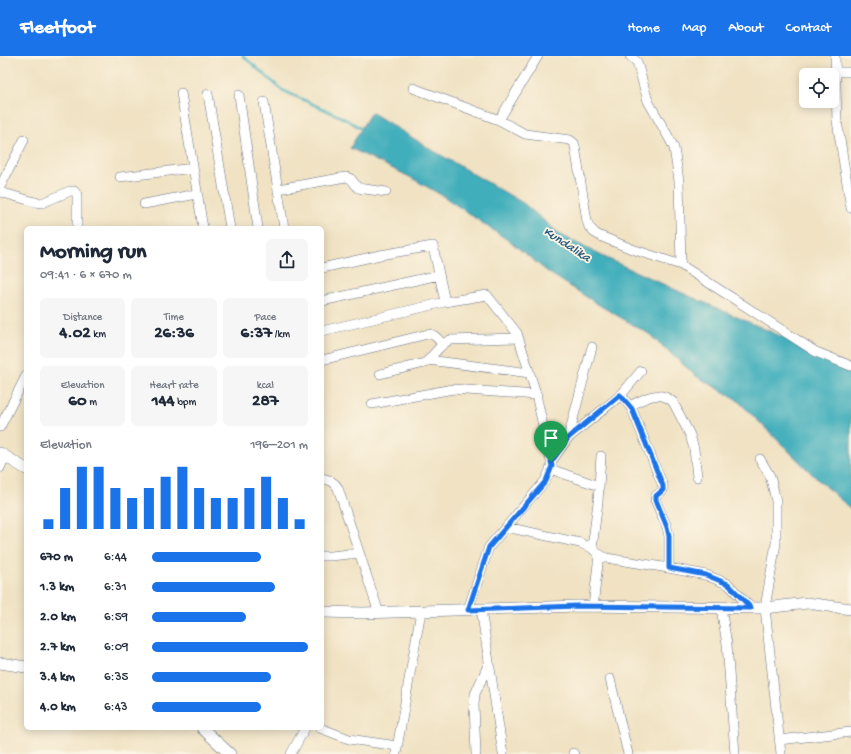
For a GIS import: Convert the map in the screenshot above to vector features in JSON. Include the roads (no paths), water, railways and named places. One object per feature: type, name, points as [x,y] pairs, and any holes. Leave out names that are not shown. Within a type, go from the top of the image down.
[{"type":"street","points":[[499,120],[538,56]]},
{"type":"street","points":[[630,56],[637,62],[648,101],[669,138],[675,153],[678,181],[681,265]]},
{"type":"street","points":[[835,56],[836,68]]},
{"type":"street","points":[[839,72],[851,72]]},
{"type":"street","points":[[413,88],[499,120],[525,134],[570,140],[574,142],[587,221],[589,227],[595,233],[632,249],[681,265],[816,352],[851,366]]},
{"type":"street","points":[[181,93],[203,226]]},
{"type":"street","points":[[208,94],[230,226]]},
{"type":"street","points":[[239,95],[258,226]]},
{"type":"street","points":[[264,102],[284,226]]},
{"type":"street","points":[[837,108],[838,127],[851,208]]},
{"type":"street","points":[[0,187],[24,140]]},
{"type":"street","points":[[120,177],[193,168]]},
{"type":"street","points":[[278,189],[346,177],[351,178],[358,188],[386,192]]},
{"type":"street","points":[[0,192],[42,203],[70,191],[74,191],[77,195],[77,226]]},
{"type":"street","points":[[144,204],[197,194]]},
{"type":"street","points":[[324,268],[380,255],[432,246],[445,302]]},
{"type":"street","points":[[324,301],[439,275]]},
{"type":"street","points":[[324,331],[445,302],[487,295],[517,334],[537,395],[551,466]]},
{"type":"street","points":[[324,360],[428,334],[433,334],[442,344]]},
{"type":"street","points":[[380,374],[422,364],[428,360],[442,344],[453,339],[518,338]]},
{"type":"street","points":[[468,610],[489,547],[546,481],[551,466],[568,438],[592,346]]},
{"type":"street","points":[[428,360],[530,373]]},
{"type":"street","points":[[568,438],[620,395],[641,371]]},
{"type":"street","points":[[0,427],[24,380]]},
{"type":"street","points":[[372,404],[453,389],[537,395]]},
{"type":"street","points":[[620,395],[632,409],[663,486],[663,490],[656,496],[656,500],[669,536],[669,568]]},
{"type":"street","points":[[630,406],[648,397],[656,395],[669,398],[674,402],[690,436],[694,449],[697,477]]},
{"type":"street","points":[[0,468],[2,455],[24,468]]},
{"type":"street","points":[[592,548],[598,502],[601,456]]},
{"type":"street","points":[[760,459],[770,476],[776,501],[776,543],[765,608],[781,754]]},
{"type":"street","points":[[551,466],[599,486]]},
{"type":"street","points":[[324,479],[333,482],[338,488],[378,613]]},
{"type":"street","points":[[506,527],[580,542],[606,558],[706,575],[728,584],[751,608]]},
{"type":"street","points":[[324,556],[359,552]]},
{"type":"street","points":[[593,607],[599,555]]},
{"type":"street","points":[[324,612],[363,614],[441,610],[593,607],[765,608],[807,603],[851,609]]},
{"type":"street","points":[[721,608],[728,652],[735,754]]},
{"type":"street","points":[[481,609],[503,754]]},
{"type":"street","points":[[324,730],[349,739],[396,750],[425,611]]},
{"type":"street","points":[[0,663],[24,667]]},
{"type":"street","points":[[476,754],[475,694],[489,663]]},
{"type":"street","points":[[610,678],[628,754]]},
{"type":"street","points":[[291,754],[304,730]]},
{"type":"street","points":[[212,732],[230,754]]},
{"type":"street","points":[[779,740],[851,732]]},
{"type":"water","points":[[371,112],[432,150],[523,203],[561,235],[604,257],[678,291],[851,367],[851,509],[815,477],[736,399],[696,376],[649,334],[599,305],[548,272],[512,243],[443,196],[410,177],[350,148]]},
{"type":"waterway","name":"Kundalika","points":[[243,56],[282,90],[343,118],[364,130]]}]
